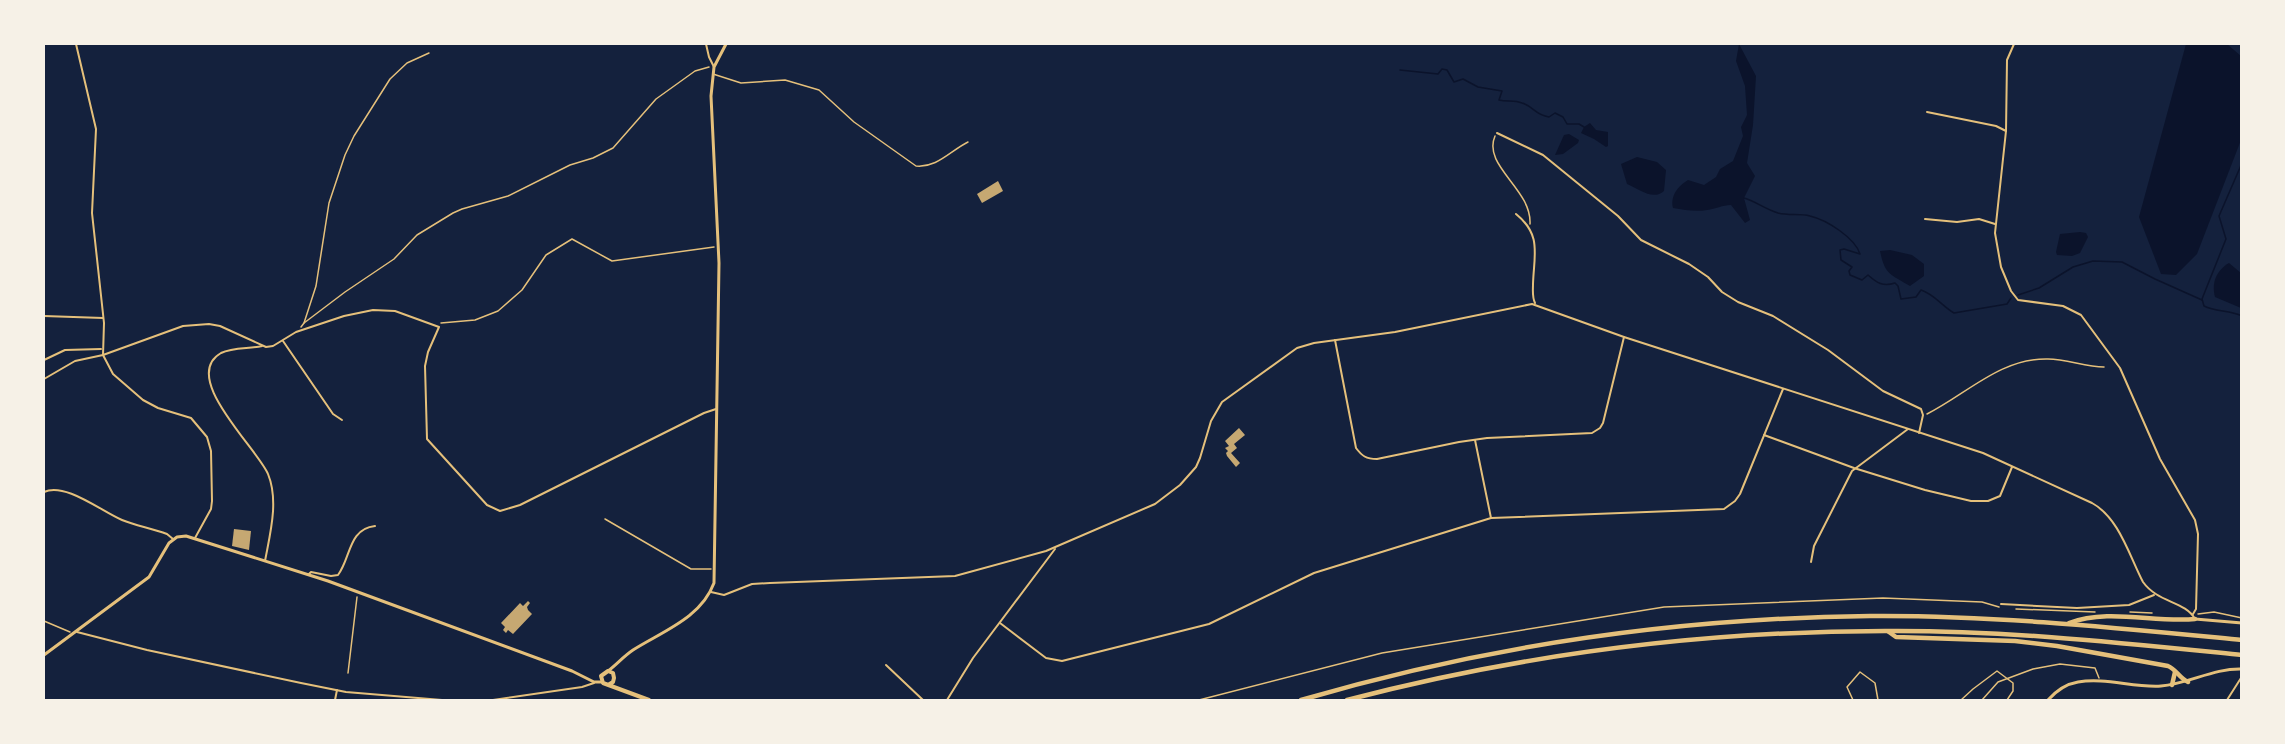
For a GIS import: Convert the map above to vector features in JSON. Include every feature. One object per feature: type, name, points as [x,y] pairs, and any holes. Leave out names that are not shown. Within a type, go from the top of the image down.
[{"type":"highway","points":[[1301,700],[1383,678],[1526,648],[1660,628],[1790,618],[1871,616],[1954,618],[2068,624],[2241,640]]},
{"type":"highway","points":[[2068,624],[2080,619],[2194,617]]},
{"type":"highway","points":[[1886,631],[1896,637],[2015,642],[2086,650],[2168,666],[2188,682]]},
{"type":"highway","points":[[1347,700],[1470,671],[1589,651],[1708,637],[1791,632],[1886,631],[2036,636],[2241,655]]},
{"type":"highway","points":[[2172,685],[2175,672]]},
{"type":"main road","points":[[623,690],[608,671],[601,676],[603,682],[608,685],[649,700]]},
{"type":"main road","points":[[608,685],[614,678]]},
{"type":"street","points":[[76,44],[96,129],[92,213],[103,318],[103,355],[113,374],[143,400],[158,408],[187,416],[196,422],[207,437],[211,451],[212,501],[211,509],[195,538]]},
{"type":"street","points":[[706,44],[714,67]]},
{"type":"street","points":[[608,671],[631,651],[695,612],[710,592],[715,568],[718,247],[711,96],[714,67],[726,44]]},
{"type":"street","points":[[2014,44],[2007,59],[2006,131],[1995,224],[2001,267],[2016,298],[2027,302],[2063,306],[2080,315],[2128,381],[2160,459],[2196,520],[2198,534],[2194,617]]},
{"type":"street","points":[[1927,112],[1988,124],[2006,131]]},
{"type":"street","points":[[1497,133],[1543,155],[1618,216],[1641,240],[1689,264],[1738,302],[1773,316],[1828,350],[1876,387],[1921,409],[1923,416],[1919,433]]},
{"type":"street","points":[[1516,214],[1530,228],[1533,236],[1535,258],[1533,296],[1536,304]]},
{"type":"street","points":[[1925,219],[1957,222],[1979,219],[1995,224]]},
{"type":"street","points":[[710,592],[724,595],[752,584],[949,576],[1056,548],[1160,501],[1185,480],[1196,467],[1210,421],[1222,402],[1297,348],[1314,343],[1395,332],[1499,309],[1536,304],[1624,337],[1983,453],[2092,503],[2105,512],[2115,526],[2143,582],[2154,595],[2179,605],[2194,617],[2241,620]]},
{"type":"street","points":[[265,561],[273,509],[271,483],[262,463],[237,431],[212,390],[208,377],[212,364],[220,354],[227,351],[273,346],[296,332],[344,316],[373,310],[395,311],[438,325],[438,331],[428,352],[425,366],[427,439],[460,477],[494,509],[503,510],[520,505],[716,409]]},
{"type":"street","points":[[44,316],[103,318]]},
{"type":"street","points":[[44,379],[75,361],[103,355],[183,326],[198,324],[220,326],[262,346]]},
{"type":"street","points":[[1335,340],[1356,448],[1368,459],[1377,459],[1475,440],[1592,433],[1603,423],[1624,337]]},
{"type":"street","points":[[283,341],[333,414],[342,420]]},
{"type":"street","points":[[44,360],[65,350],[102,349]]},
{"type":"street","points":[[1000,623],[1046,658],[1054,661],[1069,660],[1209,624],[1314,573],[1491,518],[1724,509],[1740,494],[1784,388]]},
{"type":"street","points":[[1812,562],[1814,546],[1854,468],[1908,429]]},
{"type":"street","points":[[1764,435],[1854,468],[1925,490],[1975,502],[1988,501],[2002,494],[2012,466]]},
{"type":"street","points":[[1475,440],[1491,518]]},
{"type":"street","points":[[44,492],[51,490],[66,492],[117,518],[167,534],[173,539]]},
{"type":"street","points":[[308,575],[311,572],[338,575],[357,532],[366,527],[375,526]]},
{"type":"street","points":[[44,655],[148,578],[173,539],[186,536],[358,592],[594,682]]},
{"type":"street","points":[[947,700],[973,658],[1056,548]]},
{"type":"street","points":[[2000,605],[2078,608],[2128,605],[2154,595]]},
{"type":"street","points":[[74,633],[337,690],[442,700]]},
{"type":"street","points":[[614,678],[618,663]]},
{"type":"street","points":[[886,665],[923,700]]},
{"type":"street","points":[[2048,700],[2058,690],[2070,684],[2088,681],[2148,686],[2172,685],[2226,670],[2241,669],[2241,678],[2227,700]]},
{"type":"street","points":[[588,678],[601,676]]},
{"type":"street","points":[[494,700],[603,682]]},
{"type":"street","points":[[335,700],[337,690]]},
{"type":"lane","points":[[713,74],[741,83],[785,80],[819,90],[855,122],[916,166],[937,163],[968,142]]},
{"type":"path","points":[[304,323],[316,286],[329,203],[345,155],[354,136],[390,79],[407,63],[429,53]]},
{"type":"path","points":[[296,332],[304,323],[345,292],[394,260],[424,230],[462,209],[508,196],[570,165],[604,154],[620,142],[650,106],[670,88],[696,71],[705,67],[714,67]]},
{"type":"path","points":[[1497,133],[1492,144],[1495,162],[1520,192],[1530,217],[1530,228]]},
{"type":"path","points":[[438,325],[444,322],[475,320],[498,310],[522,290],[546,255],[572,239],[612,261],[718,247]]},
{"type":"path","points":[[1923,416],[2009,365],[2031,360],[2051,359],[2104,367]]},
{"type":"path","points":[[605,519],[691,569],[715,568]]},
{"type":"path","points":[[348,674],[358,592]]},
{"type":"path","points":[[1199,700],[1371,655],[1648,609],[1867,598],[1982,602],[2000,605]]},
{"type":"path","points":[[2201,613],[2217,613],[2241,620]]},
{"type":"path","points":[[44,621],[74,633]]},
{"type":"path","points":[[1982,700],[1998,682],[2033,669],[2060,664],[2095,668],[2100,682]]},
{"type":"path","points":[[1961,700],[1997,671],[2013,683],[2013,691],[2007,700]]},
{"type":"path","points":[[1854,700],[1847,687],[1860,672],[1875,683],[1878,700]]},
{"type":"water","points":[[1739,44],[1756,76],[1753,125],[1747,163],[1755,176],[1744,198],[1750,220],[1745,223],[1731,205],[1694,211],[1673,208],[1672,204],[1678,188],[1684,182],[1688,180],[1704,185],[1716,177],[1720,169],[1733,161],[1743,136],[1741,127],[1747,115],[1745,86],[1736,61]]},
{"type":"water","points":[[2186,44],[2227,44],[2241,56],[2241,140],[2197,254],[2176,275],[2161,274],[2139,217]]},
{"type":"water","points":[[1590,123],[1596,130],[1608,132],[1608,146],[1581,133]]},
{"type":"water","points":[[1569,134],[1579,140],[1578,143],[1563,154],[1555,155],[1564,135]]},
{"type":"water","points":[[1637,157],[1657,162],[1666,170],[1664,191],[1660,194],[1641,191],[1627,184],[1621,164]]},
{"type":"water","points":[[2086,233],[2088,237],[2080,253],[2072,256],[2057,255],[2060,234]]},
{"type":"water","points":[[1890,250],[1912,255],[1924,264],[1924,276],[1910,286],[1893,276],[1886,269],[1880,251]]},
{"type":"water","points":[[2229,263],[2241,273],[2241,308],[2215,297],[2216,277]]},
{"type":"building","points":[[998,181],[1003,191],[982,203],[977,194]]},
{"type":"building","points":[[1239,428],[1245,435],[1234,444],[1237,448],[1231,453],[1240,463],[1236,467],[1227,456],[1228,451],[1225,448],[1229,446],[1225,441]]},
{"type":"building","points":[[234,529],[251,531],[249,550],[232,546]]},
{"type":"building","points":[[528,601],[530,603],[527,607],[532,614],[513,634],[508,630],[506,633],[501,623],[520,603],[523,606]]},
{"type":"waterway","points":[[1400,70],[1438,74],[1442,69],[1447,70],[1454,82],[1463,79],[1478,87],[1502,91],[1499,100],[1522,103],[1544,116],[1549,117],[1555,113],[1563,117],[1567,124],[1579,124],[1584,127]]},
{"type":"waterway","points":[[2242,163],[2219,216],[2226,239],[2202,299],[2204,306],[2242,316]]},
{"type":"waterway","points":[[1744,198],[1778,213],[1810,216],[1832,226],[1846,236],[1860,254],[1840,250],[1841,260],[1852,267],[1849,271],[1850,275],[1862,280],[1868,275],[1877,282],[1895,283],[1901,299],[1916,297],[1921,290],[1930,294],[1954,313],[2007,304],[2011,298]]},
{"type":"waterway","points":[[2018,295],[2039,288],[2073,267],[2093,261],[2122,262],[2202,300]]}]
